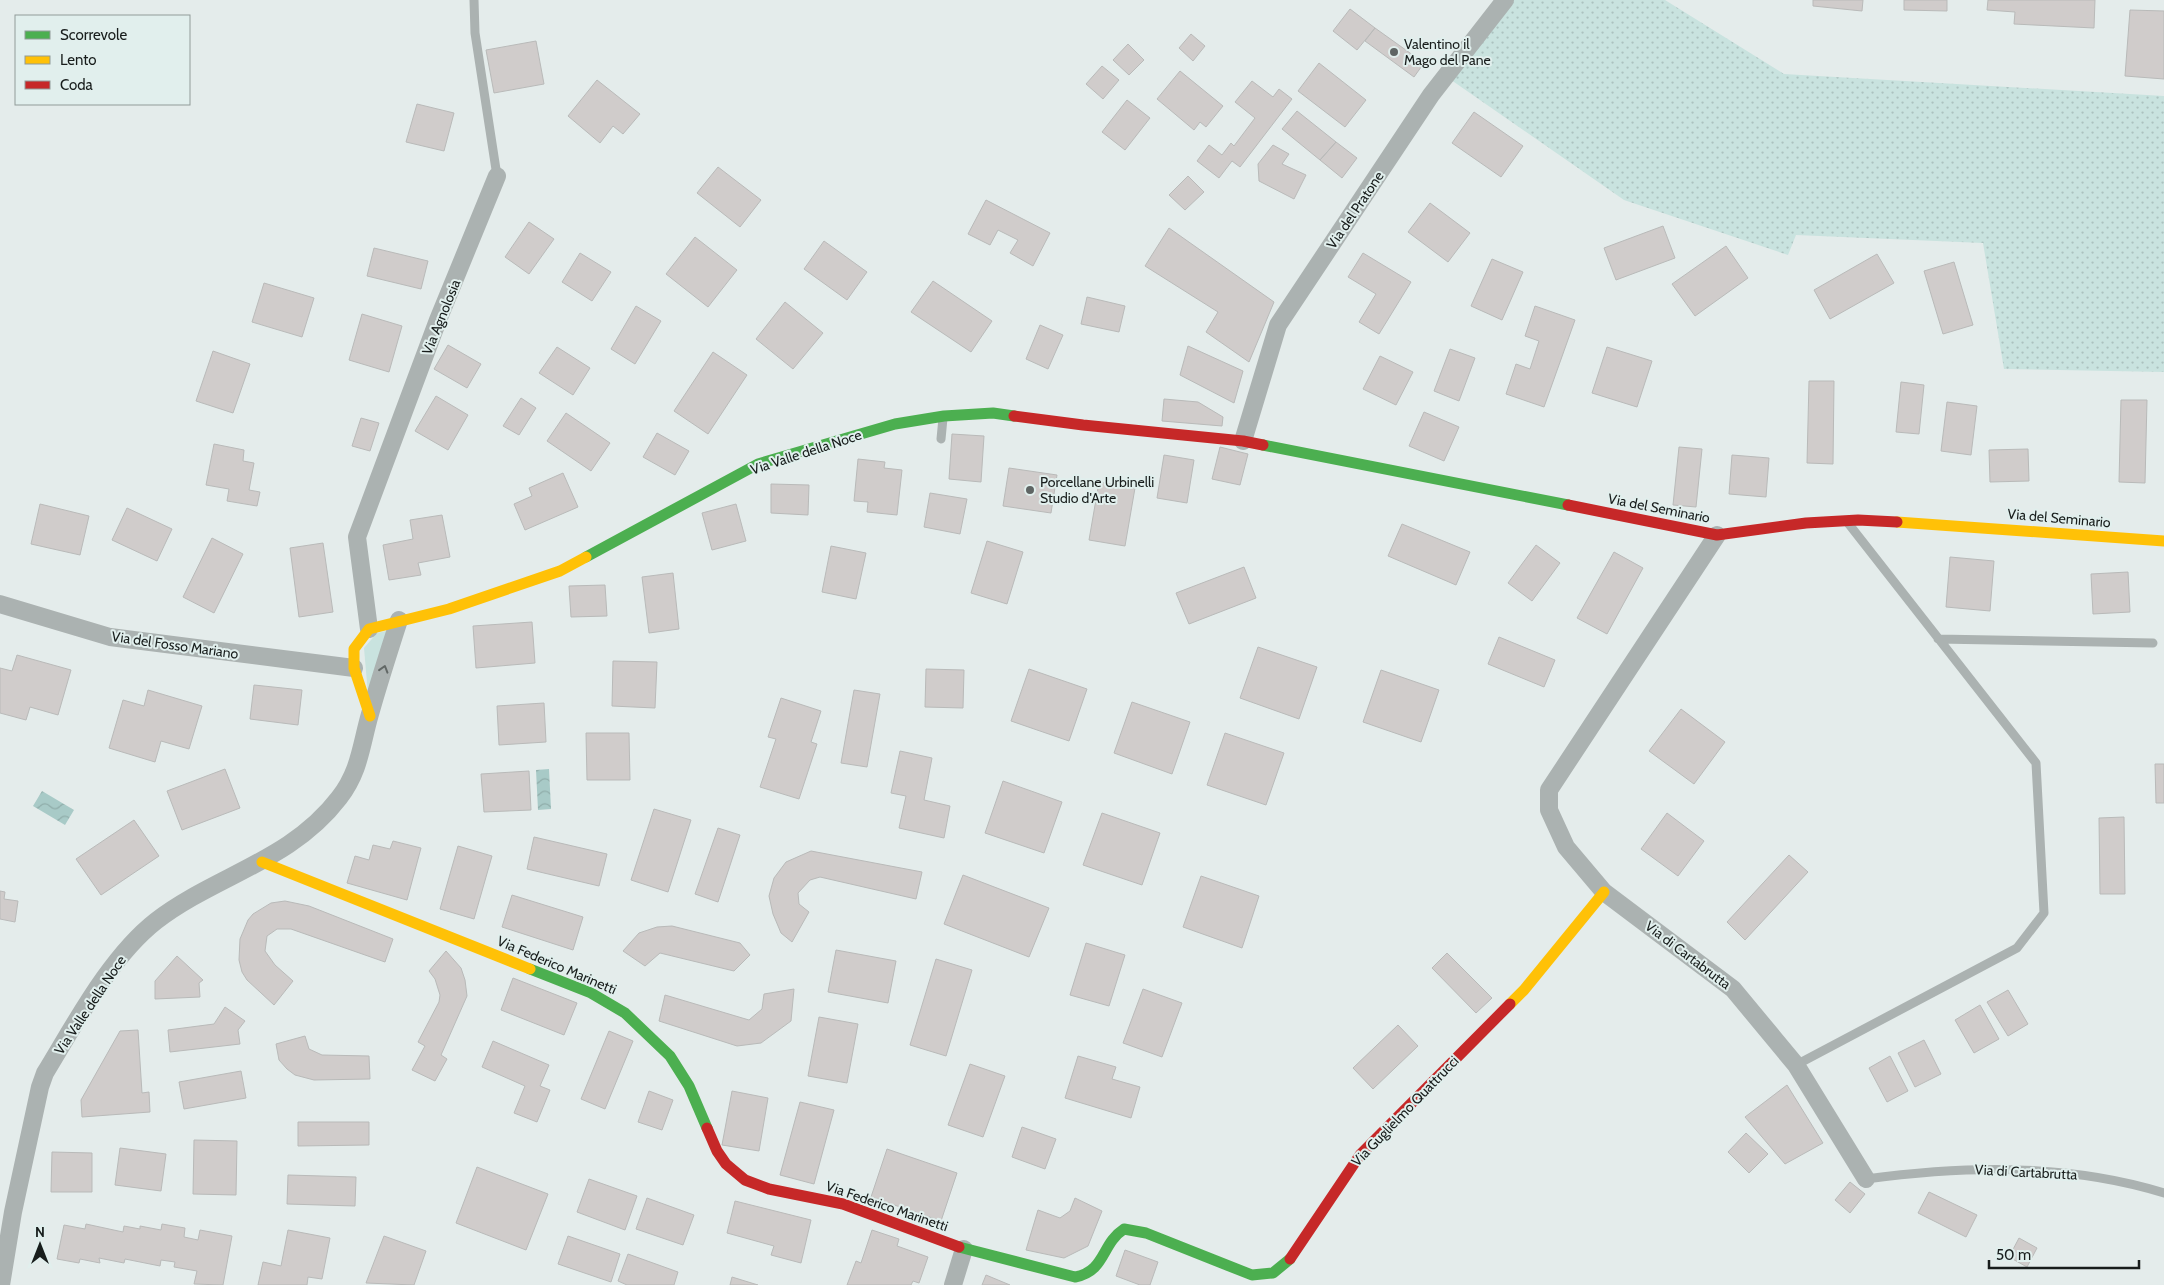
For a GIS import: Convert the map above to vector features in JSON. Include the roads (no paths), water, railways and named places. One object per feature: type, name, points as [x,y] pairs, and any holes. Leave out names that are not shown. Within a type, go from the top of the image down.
[{"type":"street","name":"Via del Pratone","points":[[1242,441],[1278,325],[1431,95],[1505,0]]},
{"type":"street","name":"Via Agnolosia","points":[[369,630],[357,537],[438,320],[497,176]]},
{"type":"street","name":"Via Valle della Noce","points":[[369,630],[399,620],[449,609],[560,571],[758,464],[895,424],[944,416],[993,413],[1083,425],[1242,441]]},
{"type":"street","name":"Via del Seminario","points":[[1242,441],[1717,534],[1846,520],[1968,526],[2164,541]]},
{"type":"street","name":"Via di Cartabrutta","points":[[1717,534],[1549,790],[1550,810],[1566,847],[1604,892],[1733,989],[1796,1065],[1866,1178]]},
{"type":"street","name":"Via del Fosso Mariano","points":[[0,604],[110,637],[354,668]]},
{"type":"street","name":"Via Valle della Noce","points":[[1,1285],[40,1087],[48,1068],[103,981],[139,936],[180,905],[283,850],[325,815],[340,797],[358,765],[370,716],[399,620]]},
{"type":"street","points":[[369,630],[354,649],[354,668],[370,716]]},
{"type":"street","name":"Via Federico Marinetti","points":[[262,862],[591,993],[616,1007],[633,1020],[674,1062],[689,1086],[717,1151],[726,1164],[745,1180],[769,1189],[843,1204],[964,1249]]},
{"type":"street","name":"Via Guglielmo Quattrucci","points":[[964,1249],[1066,1276],[1084,1277],[1096,1268],[1116,1233],[1124,1228],[1131,1228],[1252,1275],[1275,1274],[1289,1260],[1360,1155],[1524,990],[1604,892]]},
{"type":"street","points":[[953,1285],[964,1249]]},
{"type":"lane","name":"Via Agnolosia","points":[[474,0],[475,33],[497,176]]},
{"type":"lane","points":[[941,439],[944,416]]},
{"type":"lane","points":[[1796,1065],[2017,948],[2044,913],[2036,763],[1846,520]]},
{"type":"lane","points":[[1938,639],[2153,644]]},
{"type":"lane","name":"Via di Cartabrutta","points":[[1866,1178],[1941,1170],[2007,1169],[2095,1176],[2164,1192]]},
{"type":"water","points":[[549,769],[551,809],[538,810],[536,770]]},
{"type":"water","points":[[42,791],[74,810],[65,825],[33,806]]},
{"type":"place","name":"Valentino il Mago del Pane","points":[[1394,52]]},
{"type":"place","name":"Porcellane Urbinelli Studio d'Arte","points":[[1030,490]]}]
